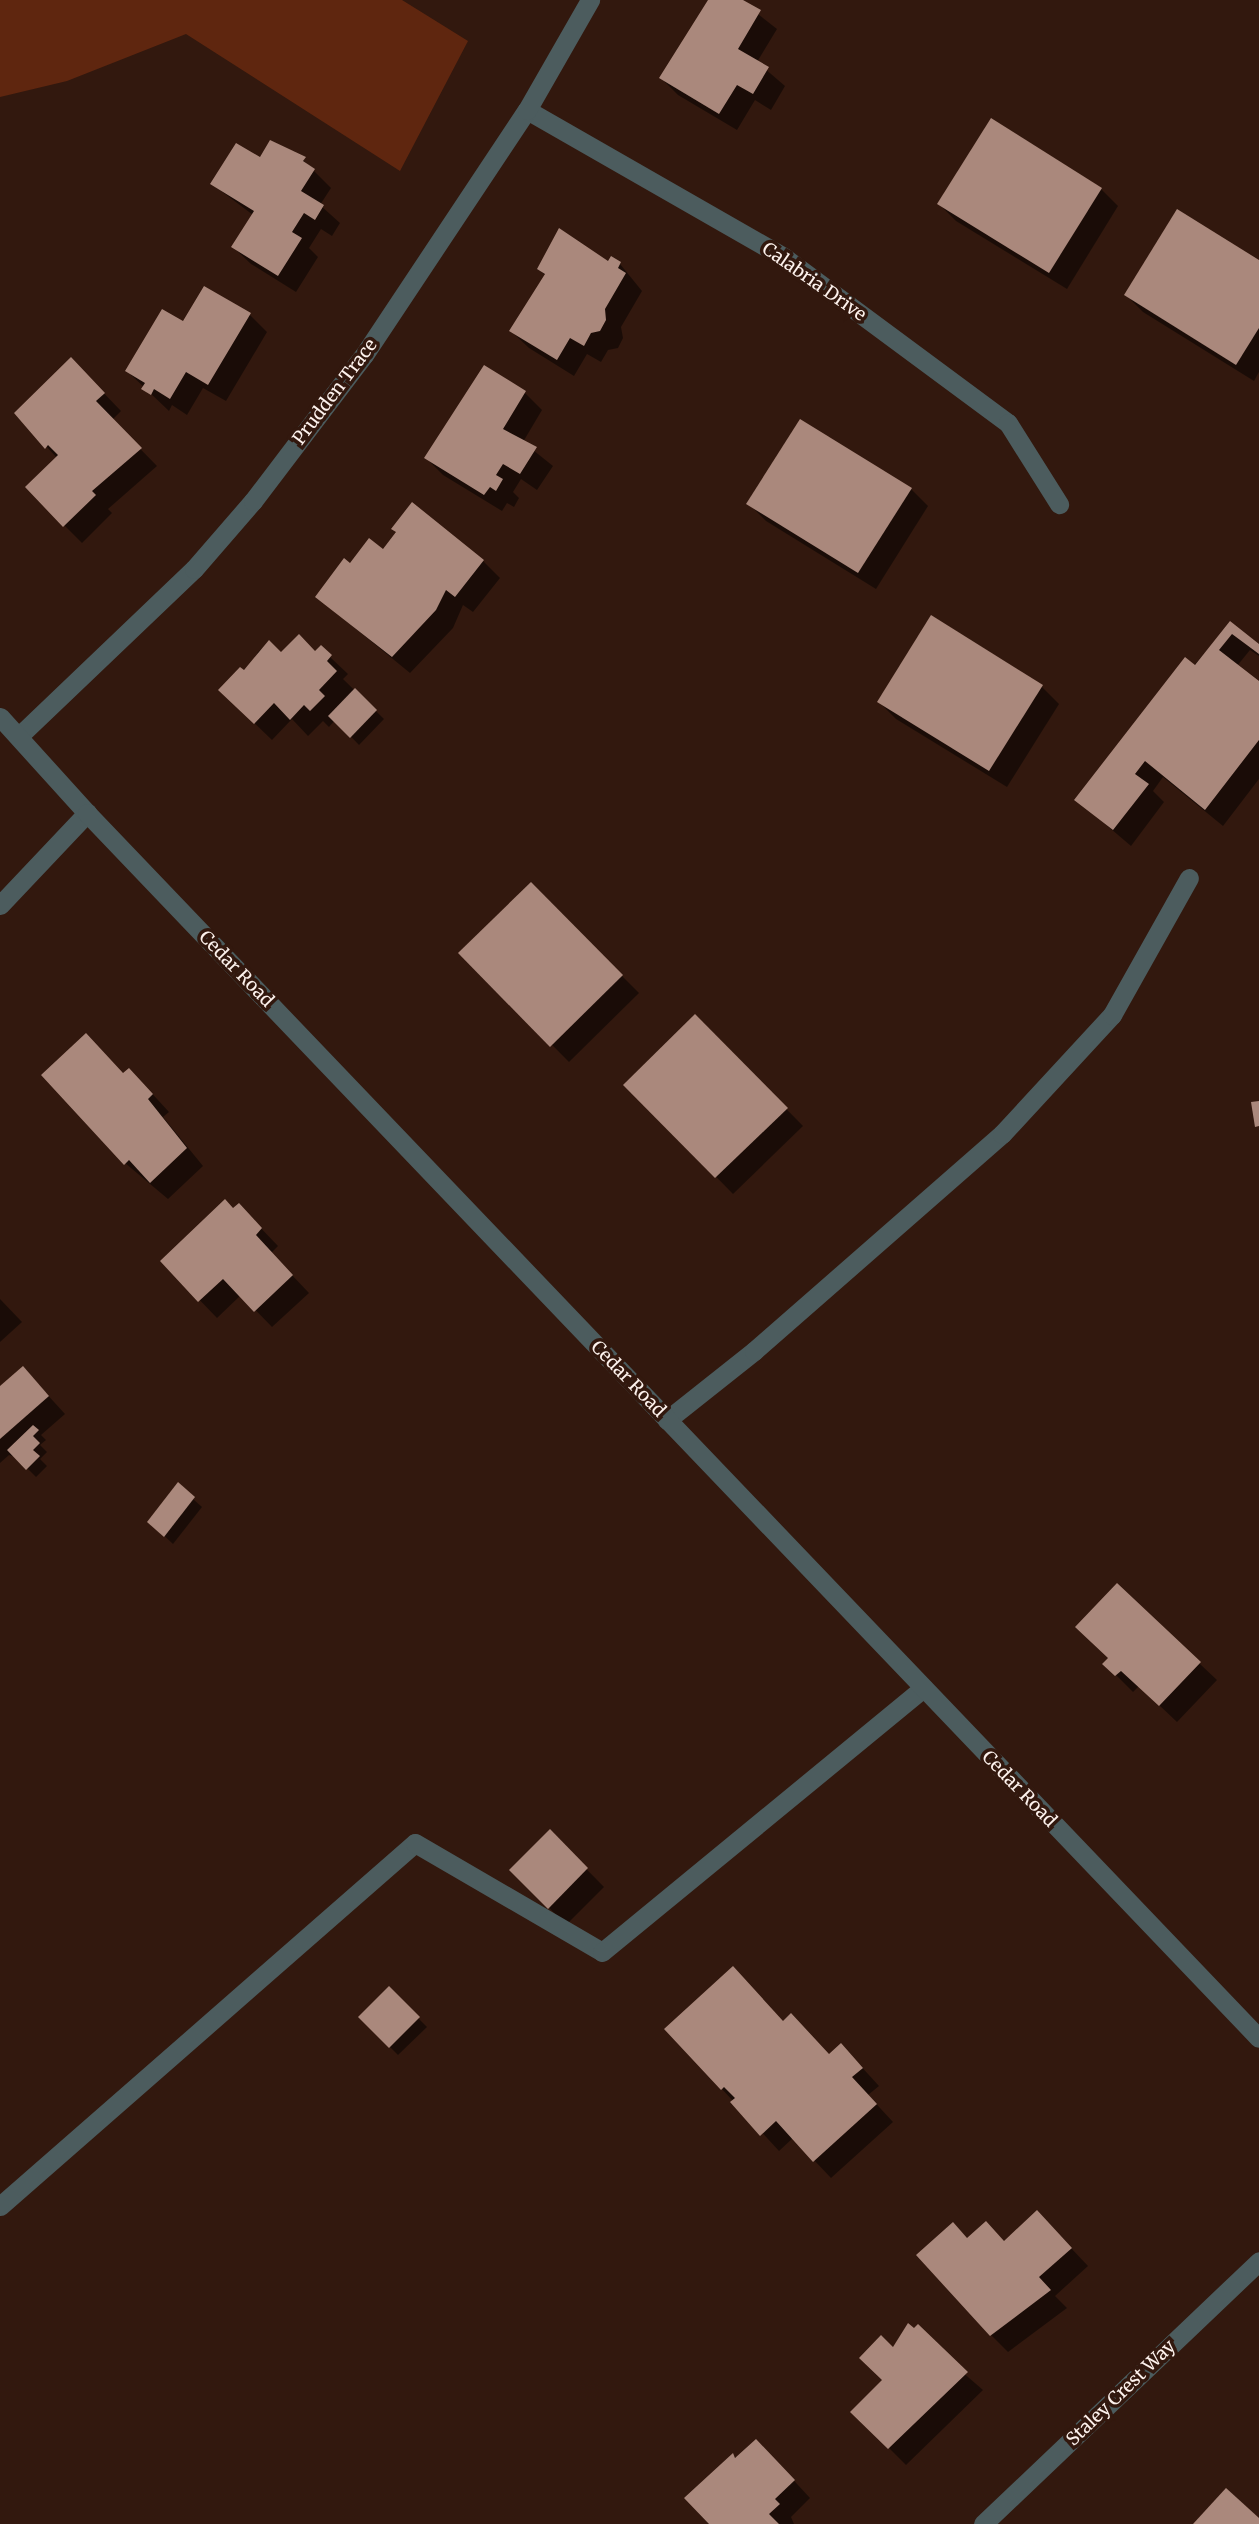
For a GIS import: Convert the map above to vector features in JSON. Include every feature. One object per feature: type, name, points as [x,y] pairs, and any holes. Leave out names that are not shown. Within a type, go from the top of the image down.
[{"type":"street","name":"Prudden Trace","points":[[19,736],[194,569],[253,501],[364,355],[527,110],[590,0]]},
{"type":"street","name":"Calabria Drive","points":[[527,110],[807,274],[1008,423],[1059,504]]},
{"type":"street","name":"Cedar Road","points":[[0,717],[87,813],[1259,2038]]},
{"type":"street","points":[[0,905],[87,813]]},
{"type":"street","points":[[667,1420],[754,1350],[1002,1134],[1112,1015],[1189,878]]},
{"type":"street","points":[[0,2206],[415,1843],[602,1952],[923,1688]]},
{"type":"street","name":"Staley Crest Way","points":[[983,2524],[1259,2262]]},
{"type":"shaded area","points":[[0,0],[402,0],[468,41],[400,171],[186,34],[67,81],[0,97]]},
{"type":"building","points":[[708,0],[743,0],[761,10],[738,49],[769,67],[753,94],[737,85],[719,114],[659,78]]},
{"type":"building","points":[[991,118],[1102,188],[1049,273],[937,204]]},
{"type":"building","points":[[270,140],[306,157],[303,161],[315,169],[301,191],[324,205],[315,220],[304,213],[292,232],[302,238],[278,276],[231,247],[254,211],[210,184],[236,143],[260,157]]},
{"type":"building","points":[[1177,209],[1259,260],[1259,328],[1236,365],[1124,295]]},
{"type":"building","points":[[559,228],[608,261],[611,256],[621,262],[618,268],[626,273],[605,309],[606,320],[600,331],[591,333],[584,346],[570,338],[557,360],[509,331],[545,274],[537,269]]},
{"type":"building","points":[[204,286],[251,313],[208,385],[186,372],[170,399],[154,389],[151,395],[141,389],[145,383],[125,371],[162,309],[183,321]]},
{"type":"building","points":[[71,357],[105,393],[96,401],[142,448],[92,491],[96,495],[63,527],[25,487],[58,455],[48,445],[45,449],[14,413]]},
{"type":"building","points":[[484,365],[526,391],[503,429],[537,447],[520,474],[503,464],[496,475],[503,479],[496,491],[490,487],[484,495],[424,458]]},
{"type":"building","points":[[800,419],[912,488],[858,573],[746,504]]},
{"type":"building","points":[[412,502],[484,560],[455,597],[446,590],[436,610],[392,657],[315,597],[344,558],[350,563],[369,538],[383,549],[396,532],[391,529]]},
{"type":"building","points":[[931,615],[1043,685],[989,771],[877,702]]},
{"type":"building","points":[[1230,621],[1259,644],[1259,654],[1232,634],[1219,650],[1259,681],[1259,740],[1205,810],[1145,761],[1135,774],[1149,784],[1113,830],[1074,800],[1185,657],[1195,665]]},
{"type":"building","points":[[299,634],[315,651],[321,645],[332,655],[327,661],[337,671],[319,690],[325,696],[310,711],[304,705],[290,720],[274,703],[254,724],[218,690],[240,667],[244,670],[269,640],[281,652]]},
{"type":"building","points":[[355,688],[377,710],[350,738],[328,716]]},
{"type":"building","points":[[531,882],[623,975],[550,1047],[458,953]]},
{"type":"building","points":[[695,1014],[788,1108],[715,1178],[623,1085]]},
{"type":"building","points":[[86,1033],[123,1073],[129,1068],[153,1094],[148,1099],[187,1148],[150,1183],[129,1160],[124,1165],[41,1075]]},
{"type":"building","points":[[1259,1101],[1259,1126],[1255,1127],[1251,1102]]},
{"type":"building","points":[[225,1199],[233,1208],[239,1203],[262,1228],[256,1235],[293,1275],[254,1312],[223,1279],[198,1302],[160,1261]]},
{"type":"building","points":[[23,1366],[49,1396],[0,1439],[0,1386]]},
{"type":"building","points":[[33,1425],[39,1430],[33,1436],[40,1443],[33,1450],[40,1456],[26,1470],[7,1450]]},
{"type":"building","points":[[178,1482],[195,1497],[164,1537],[147,1522]]},
{"type":"building","points":[[1117,1583],[1201,1662],[1159,1706],[1121,1671],[1115,1676],[1102,1664],[1108,1658],[1075,1627]]},
{"type":"building","points":[[550,1829],[588,1868],[548,1909],[509,1870]]},
{"type":"building","points":[[733,1966],[783,2021],[791,2013],[829,2054],[841,2043],[863,2068],[852,2077],[877,2104],[813,2162],[776,2121],[760,2136],[730,2102],[735,2098],[724,2087],[721,2090],[664,2029]]},
{"type":"building","points":[[389,1986],[420,2017],[389,2048],[358,2017]]},
{"type":"building","points":[[1037,2210],[1072,2248],[1039,2277],[1051,2290],[990,2336],[916,2255],[953,2222],[967,2238],[986,2221],[1004,2241]]},
{"type":"building","points":[[908,2323],[914,2328],[918,2324],[968,2372],[888,2449],[850,2412],[882,2380],[859,2358],[881,2335],[893,2347]]},
{"type":"building","points":[[756,2439],[795,2480],[775,2499],[780,2504],[769,2514],[779,2524],[709,2524],[684,2498],[733,2453],[735,2458]]},
{"type":"building","points":[[1226,2488],[1259,2518],[1259,2524],[1193,2524]]}]
